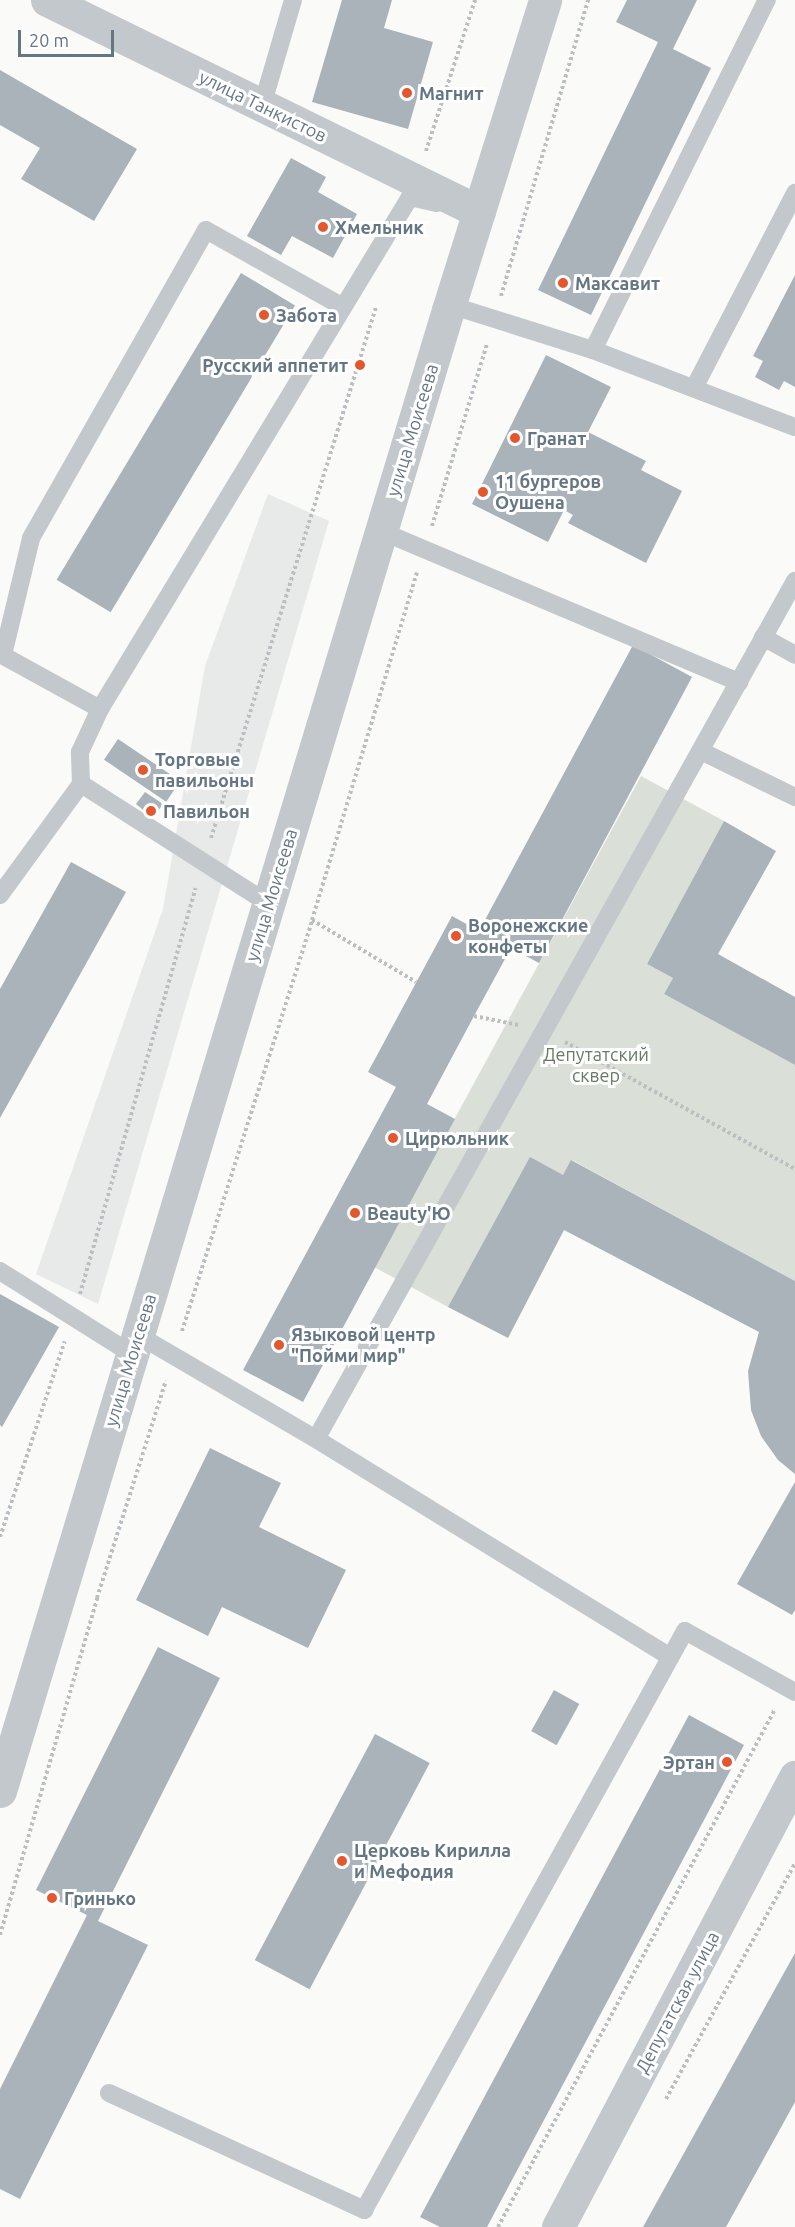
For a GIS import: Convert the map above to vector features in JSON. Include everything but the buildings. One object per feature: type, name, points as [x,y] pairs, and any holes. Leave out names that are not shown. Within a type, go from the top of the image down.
[{"type":"street","name":"улица Моисеева","points":[[0,1791],[381,531],[545,0]]},
{"type":"street","name":"улица Танкистов","points":[[64,4],[262,106],[479,212]]},
{"type":"street","name":"Депутатская улица","points":[[558,2227],[794,1780]]},
{"type":"lane","points":[[262,106],[293,0]]},
{"type":"lane","points":[[593,350],[767,0]]},
{"type":"lane","points":[[693,388],[795,193]]},
{"type":"lane","points":[[0,896],[81,784],[80,752],[100,709],[410,197],[479,212]]},
{"type":"lane","points":[[100,709],[1,654],[31,538],[206,230],[343,307]]},
{"type":"lane","points":[[450,305],[593,350],[795,427]]},
{"type":"lane","points":[[381,531],[739,681]]},
{"type":"lane","points":[[316,1439],[795,581]]},
{"type":"lane","points":[[763,637],[795,655]]},
{"type":"lane","points":[[701,751],[795,797]]},
{"type":"lane","points":[[81,784],[269,904]]},
{"type":"lane","points":[[0,1271],[73,1317],[135,1344],[174,1357],[316,1439],[670,1657]]},
{"type":"lane","points":[[109,2093],[365,2218],[685,1631],[791,1690]]},
{"type":"path","points":[[416,181],[475,0]]},
{"type":"path","points":[[0,1935],[97,1598],[312,920],[495,319],[588,0]]},
{"type":"path","points":[[0,1536],[73,1317],[203,862],[378,301]]},
{"type":"path","points":[[312,920],[416,982]]},
{"type":"path","points":[[598,1060],[795,1169]]},
{"type":"path","points":[[498,2227],[791,1690]]},
{"type":"path","points":[[664,2102],[795,1863]]},
{"type":"shaded area","points":[[268,494],[329,521],[98,1304],[36,1274],[163,909],[205,666]]},
{"type":"green space","name":"Депутатский сквер","points":[[641,776],[724,821],[647,964],[673,978],[664,994],[795,1065],[795,1281],[572,1160],[563,1175],[448,1307],[374,1267]]},
{"type":"place","name":"Магнит","points":[[407,93]]},
{"type":"place","name":"Хмельник","points":[[323,227]]},
{"type":"place","name":"Максавит","points":[[563,283]]},
{"type":"place","name":"Забота","points":[[264,315]]},
{"type":"place","name":"Русский аппетит","points":[[360,365]]},
{"type":"place","name":"Гранат","points":[[515,438]]},
{"type":"place","name":"11 бургеров Оушена","points":[[483,492]]},
{"type":"place","name":"Торговые павильоны","points":[[143,770]]},
{"type":"place","name":"Павильон","points":[[151,811]]},
{"type":"place","name":"Воронежские конфеты","points":[[456,936]]},
{"type":"place","name":"Цирюльник","points":[[393,1138]]},
{"type":"place","name":"Beauty'Ю","points":[[355,1213]]},
{"type":"place","name":"Языковой центр \"Пойми мир\"","points":[[279,1345]]},
{"type":"place","name":"Эртан","points":[[727,1762]]},
{"type":"place","name":"Церковь Кирилла и Мефодия","points":[[342,1861]]},
{"type":"place","name":"Гринько","points":[[52,1898]]}]
